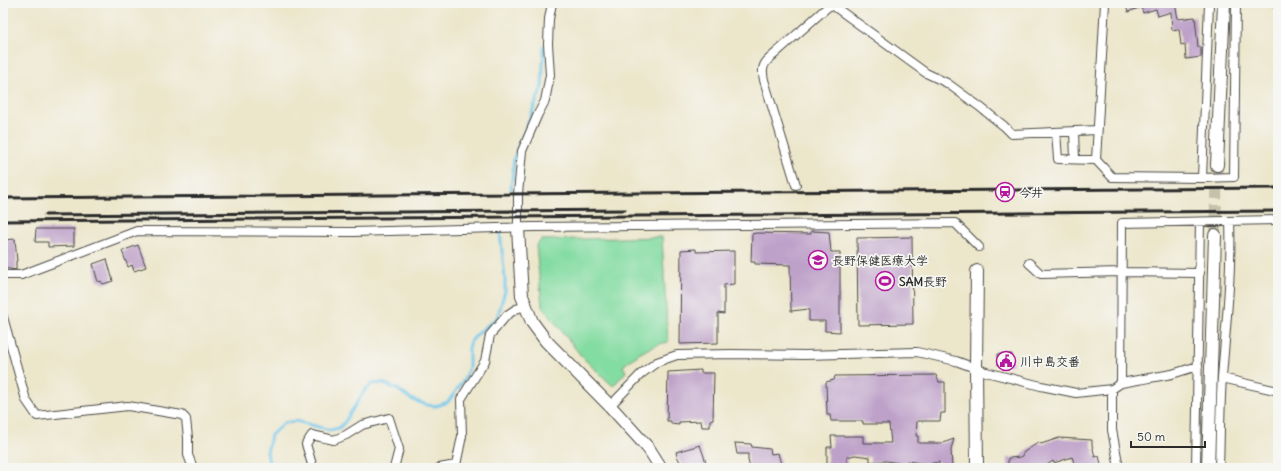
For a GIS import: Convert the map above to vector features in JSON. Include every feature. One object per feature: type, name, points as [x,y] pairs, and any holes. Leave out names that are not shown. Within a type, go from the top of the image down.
[{"type":"street","points":[[552,3],[549,19],[548,44],[550,76],[545,101],[522,151],[518,194],[518,228],[522,296],[532,322],[546,341],[649,448],[660,468]]},
{"type":"street","points":[[1096,160],[1105,3]]},
{"type":"street","points":[[1202,178],[1209,3]]},
{"type":"street","points":[[1217,165],[1224,3]]},
{"type":"street","points":[[1056,132],[1058,159],[1096,160],[1112,177],[1234,177],[1236,3]]},
{"type":"street","points":[[1274,3],[1278,4]]},
{"type":"street","points":[[796,185],[764,80],[763,68],[765,62],[831,4],[926,73],[947,83],[980,107],[1012,134],[1097,130]]},
{"type":"street","points":[[1074,131],[1075,159]]},
{"type":"street","points":[[1121,383],[1122,223],[1278,220]]},
{"type":"street","points":[[1219,468],[1222,378],[1230,283],[1230,221]]},
{"type":"street","points":[[1196,468],[1200,222]]},
{"type":"street","points":[[3,274],[21,275],[137,231],[353,232],[518,228],[955,223],[979,247]]},
{"type":"street","points":[[1208,468],[1215,236]]},
{"type":"street","points":[[1029,263],[1041,274],[1121,272],[1200,273]]},
{"type":"street","points":[[977,271],[977,468]]},
{"type":"street","points":[[439,468],[456,467],[462,436],[460,400],[485,361],[490,335],[507,315],[516,309],[526,306]]},
{"type":"street","points":[[3,317],[26,400],[38,416],[128,406],[182,415],[186,419],[188,455],[193,468]]},
{"type":"street","points":[[610,406],[641,374],[657,362],[676,355],[866,354],[916,352],[956,361],[1041,386],[1076,392],[1112,389],[1121,383],[1172,374],[1198,366]]},
{"type":"street","points":[[1222,378],[1278,391]]},
{"type":"street","points":[[1112,389],[1112,430],[1119,468]]},
{"type":"street","points":[[313,468],[306,444],[312,435],[334,440],[346,435],[362,425],[389,418],[399,449],[394,468]]},
{"type":"green space","points":[[662,237],[668,342],[662,343],[638,354],[623,366],[626,372],[613,386],[582,357],[542,306],[536,245],[541,240]]},
{"type":"building","points":[[1125,3],[1175,3],[1178,19],[1195,17],[1198,47],[1201,47],[1201,57],[1186,59],[1185,44],[1181,45],[1179,29],[1172,30],[1171,12],[1158,16],[1156,9],[1143,13],[1141,7],[1128,12]]},
{"type":"building","points":[[36,229],[74,229],[74,246],[48,247],[48,242],[35,242]]},
{"type":"building","points":[[811,231],[829,232],[831,252],[840,252],[840,332],[825,331],[825,321],[809,321],[809,309],[791,311],[790,265],[755,264],[755,262],[751,262],[752,234],[811,234]]},
{"type":"building","name":"SAM長野","points":[[912,237],[913,324],[858,325],[857,238]]},
{"type":"building","points":[[15,239],[17,261],[16,270],[3,268],[3,240]]},
{"type":"building","points":[[138,245],[146,267],[134,271],[132,265],[128,267],[122,251]]},
{"type":"building","points":[[696,249],[696,252],[734,251],[734,284],[724,285],[724,314],[718,313],[718,343],[680,344],[681,250]]},
{"type":"building","points":[[107,259],[113,281],[103,284],[101,281],[98,282],[93,264]]},
{"type":"building","points":[[998,354],[1012,354],[1013,365],[998,365]]},
{"type":"building","points":[[701,370],[701,373],[714,373],[713,419],[710,420],[710,427],[702,427],[701,421],[679,422],[679,425],[671,424],[671,421],[667,421],[668,372]]},
{"type":"building","points":[[936,375],[939,382],[945,382],[945,413],[941,413],[940,421],[917,421],[916,436],[918,436],[918,443],[943,443],[954,439],[951,449],[952,468],[938,468],[939,462],[928,464],[907,461],[905,464],[886,461],[870,462],[870,457],[855,455],[847,457],[847,468],[827,468],[827,447],[832,447],[831,436],[863,436],[863,443],[891,443],[889,424],[863,424],[863,421],[831,421],[830,415],[827,415],[826,382],[834,380],[835,376]]},
{"type":"building","points":[[1059,438],[1092,440],[1095,457],[1099,456],[1102,468],[1076,468],[1072,457],[1054,463],[1053,461],[1042,468],[1008,467],[1008,458],[1021,457],[1024,452],[1039,442],[1041,444]]},
{"type":"building","points":[[735,443],[751,444],[752,447],[770,449],[771,454],[778,453],[782,468],[750,468],[748,454],[737,454]]},
{"type":"building","points":[[700,445],[708,468],[683,468],[676,452]]},
{"type":"waterway","points":[[511,189],[514,158],[542,87],[544,46]]},
{"type":"waterway","points":[[270,468],[267,452],[271,435],[284,423],[296,421],[330,430],[339,428],[344,423],[365,390],[372,384],[382,383],[397,389],[411,399],[427,405],[436,406],[448,402],[465,378],[469,367],[469,344],[477,334],[497,318],[505,291],[500,232]]},
{"type":"tunnel","points":[[1215,235],[1217,165]]},
{"type":"railway","points":[[3,198],[1278,188]]},
{"type":"railway","points":[[45,215],[625,210]]},
{"type":"railway","points":[[3,221],[1278,211]]},
{"type":"place","name":"今井","points":[[1005,192]]},
{"type":"place","name":"長野保健医療大学","points":[[818,260]]},
{"type":"place","name":"SAM長野","points":[[885,281]]},
{"type":"place","name":"川中島交番","points":[[1006,361]]}]
